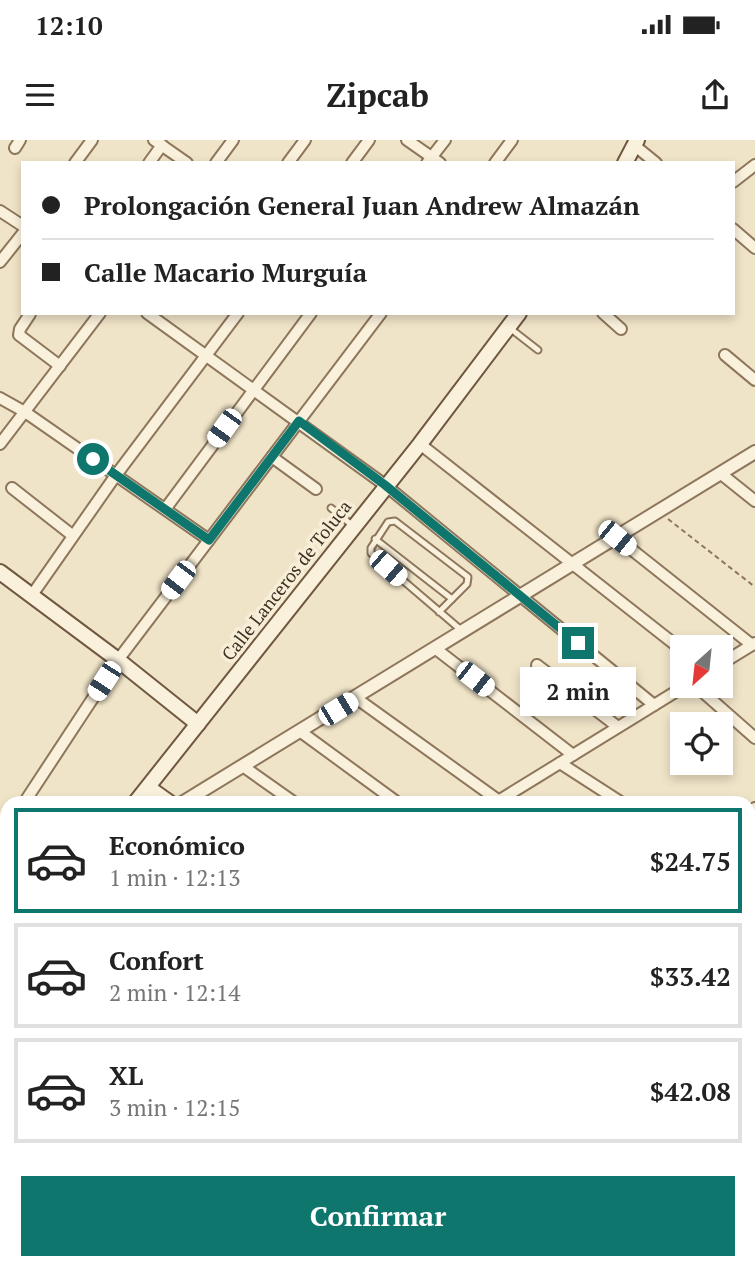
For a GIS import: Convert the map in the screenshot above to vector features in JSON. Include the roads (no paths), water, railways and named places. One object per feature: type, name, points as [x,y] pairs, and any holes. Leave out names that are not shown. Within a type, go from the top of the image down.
[{"type":"main road","points":[[626,161],[636,142]]},
{"type":"main road","name":"Calle Lanceros de Toluca","points":[[142,796],[420,444],[517,315]]},
{"type":"main road","points":[[0,572],[198,724]]},
{"type":"main road","points":[[149,788],[160,796]]},
{"type":"street","points":[[76,161],[92,140]]},
{"type":"street","points":[[217,161],[233,140]]},
{"type":"street","points":[[289,161],[305,140]]},
{"type":"street","points":[[353,161],[369,140]]},
{"type":"street","points":[[407,140],[433,161],[445,140]]},
{"type":"street","points":[[496,161],[512,140]]},
{"type":"street","points":[[636,142],[654,161]]},
{"type":"street","points":[[150,161],[158,143],[184,161]]},
{"type":"street","points":[[735,180],[755,165]]},
{"type":"street","points":[[0,211],[21,225]]},
{"type":"street","points":[[735,231],[755,248]]},
{"type":"street","points":[[0,262],[21,236]]},
{"type":"street","points":[[29,315],[19,335],[60,366]]},
{"type":"street","points":[[0,444],[98,315]]},
{"type":"street","points":[[149,315],[385,485],[654,705]]},
{"type":"street","points":[[32,595],[72,535],[237,315]]},
{"type":"street","points":[[166,508],[309,315]]},
{"type":"street","points":[[29,796],[118,660],[379,315]]},
{"type":"street","points":[[605,315],[621,329]]},
{"type":"street","points":[[726,355],[755,380]]},
{"type":"street","points":[[0,398],[25,412],[209,540]]},
{"type":"street","points":[[420,444],[670,641]]},
{"type":"street","points":[[194,796],[755,452]]},
{"type":"street","points":[[272,457],[316,489]]},
{"type":"street","points":[[720,473],[755,501]]},
{"type":"street","points":[[12,488],[72,535]]},
{"type":"street","points":[[617,538],[753,644],[733,656]]},
{"type":"street","points":[[436,649],[573,755]]},
{"type":"street","points":[[537,665],[618,727]]},
{"type":"street","points":[[507,796],[670,695]]},
{"type":"street","points":[[356,698],[490,796]]},
{"type":"street","points":[[710,698],[755,738]]},
{"type":"street","points":[[301,732],[388,796]]},
{"type":"street","points":[[559,763],[611,796]]},
{"type":"street","points":[[244,767],[285,796]]},
{"type":"lane","points":[[508,327],[538,351]]},
{"type":"lane","points":[[331,508],[353,526]]},
{"type":"lane","points":[[439,612],[467,584],[468,577],[395,521],[388,522],[375,539],[371,554],[439,612],[463,632]]},
{"type":"lane","points":[[375,539],[452,599]]}]
